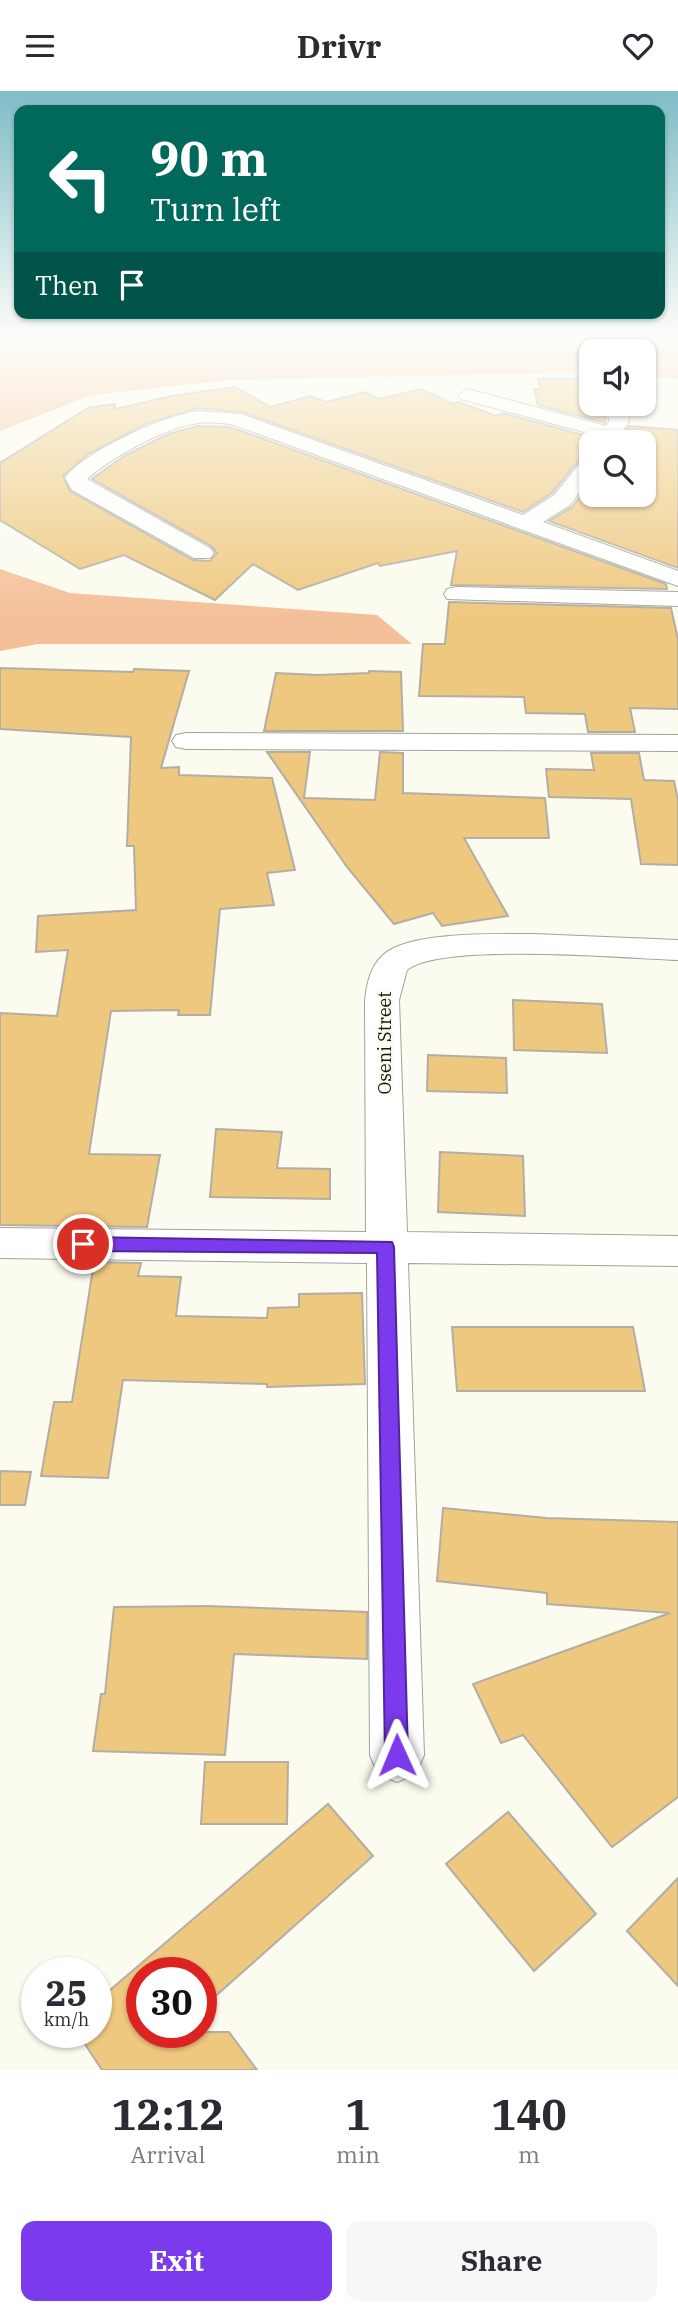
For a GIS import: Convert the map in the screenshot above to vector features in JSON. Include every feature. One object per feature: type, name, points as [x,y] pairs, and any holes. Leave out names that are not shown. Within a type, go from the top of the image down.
[{"type":"street","points":[[160,430],[120,449],[81,472],[76,478],[80,485],[202,553]]},
{"type":"street","points":[[268,430],[678,579]]},
{"type":"street","points":[[525,524],[562,500],[579,478]]},
{"type":"street","points":[[456,594],[678,599]]},
{"type":"street","points":[[186,741],[678,743]]},
{"type":"street","name":"Oseni Street","points":[[386,1247],[382,1000],[386,970],[417,949],[465,944],[678,950]]},
{"type":"street","points":[[0,1243],[678,1251]]},
{"type":"street","points":[[386,1247],[397,1755]]},
{"type":"shaded area","points":[[0,569],[70,593],[377,615],[412,644],[38,644],[0,651]]},
{"type":"building","points":[[52,430],[134,430],[88,454],[63,476],[70,491],[193,560],[210,561],[217,553],[211,546],[92,479],[124,456],[168,434],[182,430],[239,430],[666,584],[667,589],[451,585],[457,551],[380,566],[378,563],[298,590],[253,564],[215,600],[124,555],[80,569],[0,520],[0,463]]},
{"type":"building","points":[[294,430],[567,430],[579,434],[579,460],[552,493],[523,512]]},
{"type":"building","points":[[656,430],[678,430],[678,568],[549,521],[572,507],[579,498],[579,507],[656,507]]},
{"type":"building","points":[[449,602],[671,608],[678,639],[678,709],[630,708],[635,732],[588,732],[585,714],[526,713],[524,697],[419,696],[423,644],[445,644]]},
{"type":"building","points":[[0,668],[189,671],[161,768],[179,767],[179,775],[272,778],[295,870],[267,873],[274,905],[220,909],[210,1015],[178,1015],[179,1010],[111,1011],[89,1154],[160,1155],[147,1227],[0,1225],[0,1013],[57,1016],[68,950],[36,952],[38,916],[136,910],[134,846],[127,846],[131,737],[0,729]]},
{"type":"building","points":[[369,671],[401,672],[403,731],[264,731],[276,673],[318,675]]},
{"type":"building","points":[[267,752],[310,752],[304,798],[375,800],[380,752],[403,753],[403,793],[545,798],[549,838],[464,838],[508,916],[442,926],[433,913],[394,924],[347,867]]},
{"type":"building","points":[[591,753],[639,753],[644,780],[674,781],[678,800],[678,865],[641,864],[631,799],[549,797],[546,769],[594,770]]},
{"type":"building","points":[[513,1000],[602,1004],[607,1053],[514,1050]]},
{"type":"building","points":[[428,1055],[506,1058],[507,1093],[427,1091]]},
{"type":"building","points":[[216,1129],[282,1132],[277,1168],[330,1169],[330,1199],[210,1197]]},
{"type":"building","points":[[440,1152],[523,1156],[525,1216],[438,1212]]},
{"type":"building","points":[[94,1262],[141,1263],[138,1276],[181,1277],[176,1316],[267,1318],[268,1308],[299,1307],[299,1294],[362,1293],[365,1384],[267,1387],[267,1384],[123,1380],[108,1478],[41,1476],[54,1402],[72,1402]]},
{"type":"building","points":[[452,1327],[633,1327],[645,1391],[457,1391]]},
{"type":"building","points":[[0,1471],[31,1472],[25,1505],[0,1505]]},
{"type":"building","points":[[443,1508],[546,1518],[678,1522],[678,1797],[612,1847],[523,1735],[501,1743],[473,1684],[670,1613],[547,1604],[547,1593],[437,1581]]},
{"type":"building","points":[[207,1606],[367,1612],[367,1659],[234,1654],[225,1755],[93,1751],[101,1694],[105,1694],[114,1607]]},
{"type":"building","points":[[205,1762],[288,1762],[287,1824],[201,1824]]},
{"type":"building","points":[[328,1804],[373,1856],[217,1995],[217,1957],[149,1957]]},
{"type":"building","points":[[508,1812],[596,1914],[534,1971],[446,1864]]},
{"type":"building","points":[[678,1878],[678,1986],[627,1931]]},
{"type":"building","points":[[126,1976],[126,2048],[217,2048],[217,2032],[229,2032],[257,2070],[102,2070],[88,2048],[112,2048],[112,1988]]},
{"type":"route","points":[[83,1244],[386,1247],[397,1755]]}]
